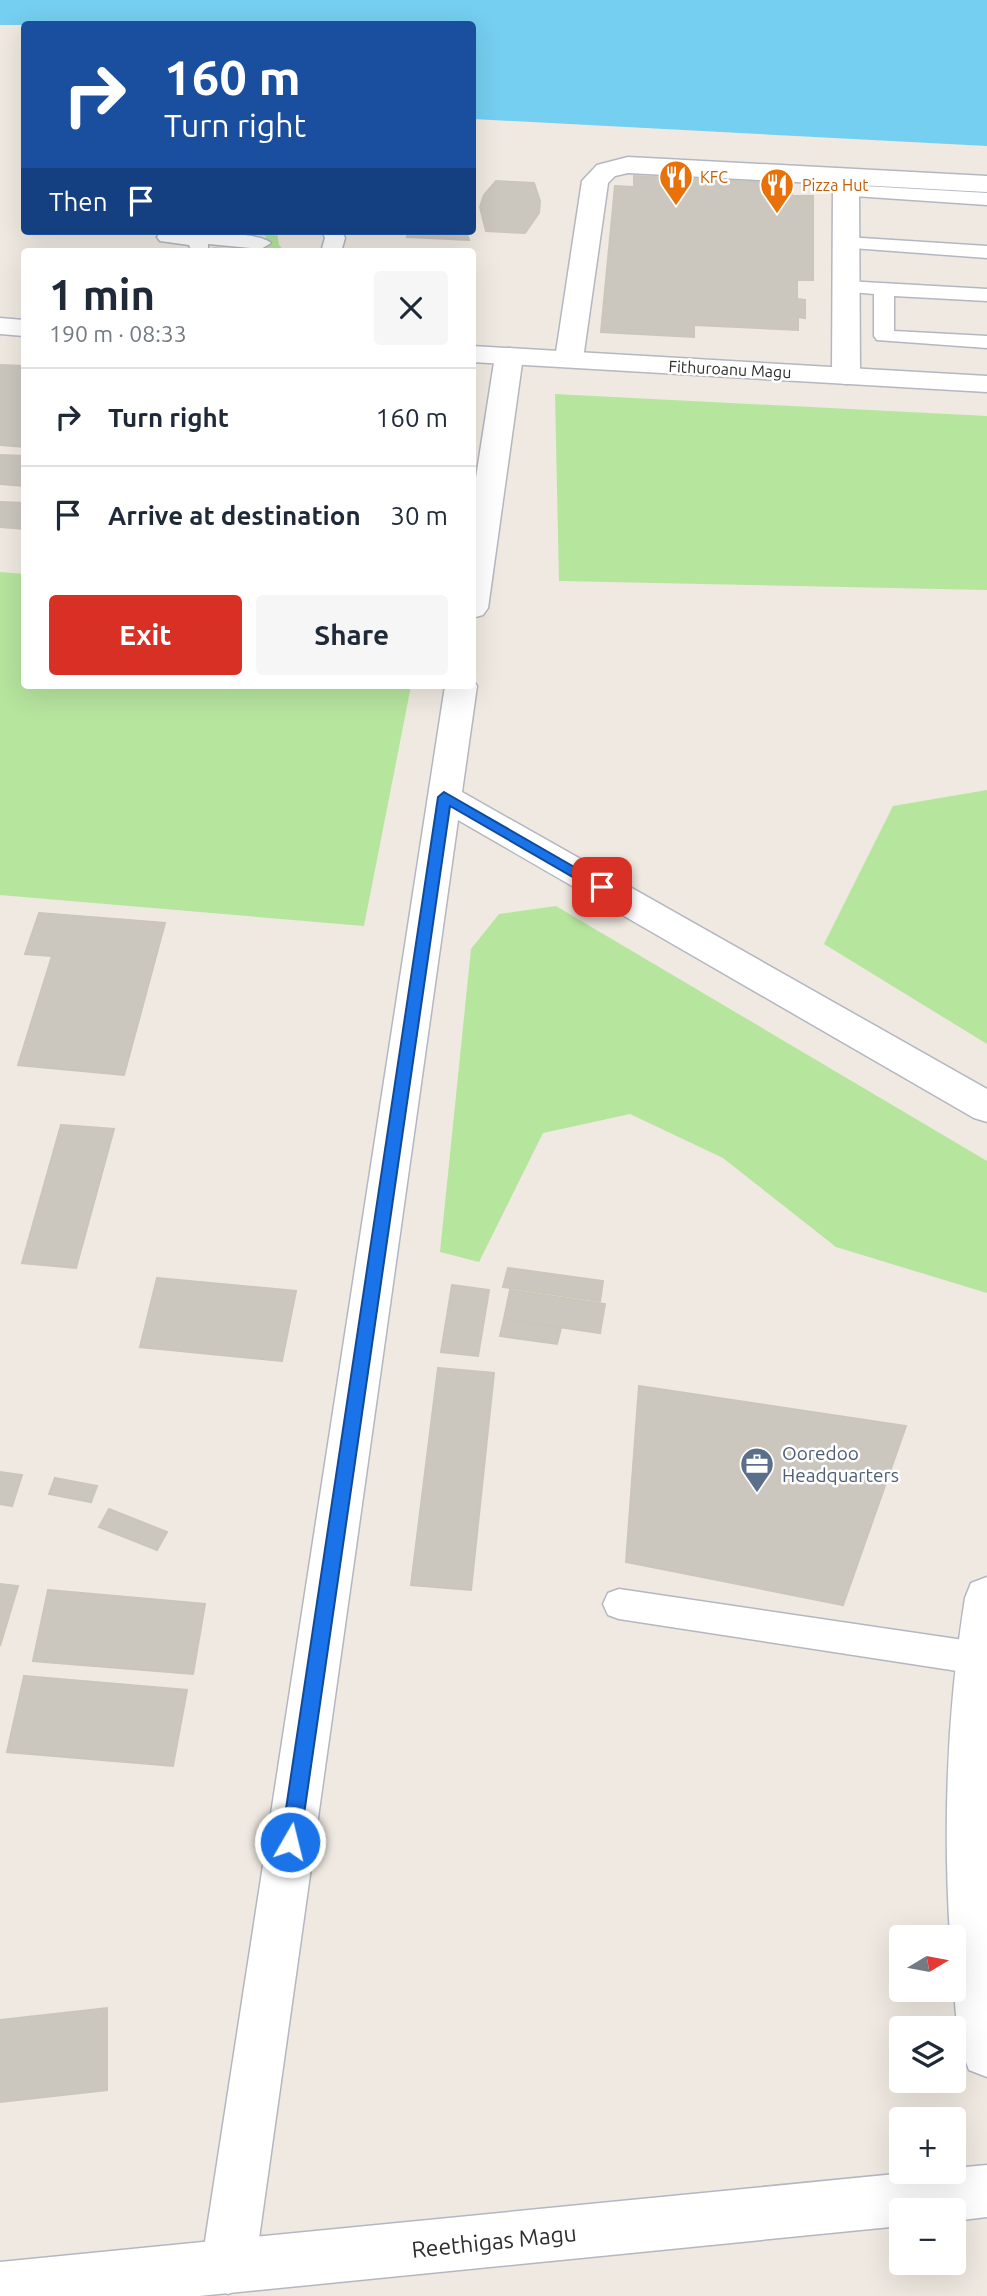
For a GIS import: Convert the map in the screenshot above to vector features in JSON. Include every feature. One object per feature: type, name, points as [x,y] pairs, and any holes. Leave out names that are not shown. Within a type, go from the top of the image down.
[{"type":"street","points":[[569,359],[594,181],[602,172],[628,166],[846,184],[987,184]]},
{"type":"street","points":[[846,184],[846,376]]},
{"type":"street","points":[[0,326],[21,328]]},
{"type":"street","name":"Fithuroanu Magu","points":[[476,354],[987,384]]},
{"type":"street","points":[[476,581],[509,356]]},
{"type":"street","points":[[228,2267],[461,689]]},
{"type":"street","points":[[444,797],[987,1107]]},
{"type":"street","points":[[987,1598],[977,1658],[970,1754],[969,1857],[976,1965],[987,2052]]},
{"type":"street","name":"Reethigas Magu","points":[[0,2289],[987,2191]]},
{"type":"lane","points":[[846,184],[987,199]]},
{"type":"lane","points":[[167,237],[261,243]]},
{"type":"lane","points":[[846,243],[987,252]]},
{"type":"lane","points":[[846,283],[987,285]]},
{"type":"lane","points":[[846,283],[884,306],[987,327]]},
{"type":"lane","points":[[884,306],[987,295]]},
{"type":"lane","points":[[884,306],[987,314]]},
{"type":"lane","points":[[884,306],[884,336],[987,342]]},
{"type":"lane","points":[[619,1604],[977,1658]]},
{"type":"green space","points":[[257,235],[277,235],[282,248],[263,248],[266,236]]},
{"type":"green space","points":[[555,394],[987,416],[987,590],[559,581]]},
{"type":"green space","points":[[0,572],[21,574],[21,689],[410,689],[364,926],[0,895]]},
{"type":"green space","points":[[987,790],[987,1044],[824,944],[893,806]]},
{"type":"green space","points":[[556,906],[987,1161],[987,1293],[836,1247],[723,1158],[630,1114],[543,1133],[479,1262],[440,1252],[471,949],[499,914]]},
{"type":"water","points":[[0,0],[987,0],[987,146],[476,119],[476,21],[21,21],[21,25],[0,25]]},
{"type":"building","points":[[634,176],[792,184],[792,196],[813,196],[813,280],[797,280],[797,299],[805,300],[805,318],[798,317],[798,330],[694,325],[694,337],[601,332],[615,186],[634,187]]},
{"type":"building","points":[[496,181],[534,183],[540,201],[539,213],[525,233],[486,231],[480,207],[484,195]]},
{"type":"building","points":[[467,235],[469,240],[407,237]]},
{"type":"building","points":[[0,365],[21,366],[21,447],[0,445]]},
{"type":"building","points":[[0,455],[21,456],[21,486],[0,484]]},
{"type":"building","points":[[0,502],[21,503],[21,529],[0,527]]},
{"type":"building","points":[[39,913],[165,923],[124,1075],[18,1065],[52,956],[25,954]]},
{"type":"building","points":[[61,1125],[114,1129],[76,1268],[22,1263]]},
{"type":"building","points":[[508,1268],[603,1281],[600,1301],[503,1287]]},
{"type":"building","points":[[157,1278],[296,1291],[282,1361],[140,1347]]},
{"type":"building","points":[[452,1285],[489,1290],[478,1356],[441,1352]]},
{"type":"building","points":[[510,1290],[605,1304],[600,1333],[504,1319]]},
{"type":"building","points":[[504,1319],[561,1328],[557,1344],[500,1336]]},
{"type":"building","points":[[438,1368],[494,1373],[471,1590],[411,1585]]},
{"type":"building","name":"Ooredoo Headquarters","points":[[639,1386],[906,1426],[843,1605],[626,1562]]},
{"type":"building","points":[[0,1472],[22,1475],[12,1506],[0,1504]]},
{"type":"building","points":[[55,1478],[97,1486],[91,1502],[49,1494]]},
{"type":"building","points":[[109,1509],[167,1532],[157,1550],[99,1527]]},
{"type":"building","points":[[0,1584],[18,1586],[0,1646]]},
{"type":"building","points":[[48,1590],[205,1604],[193,1674],[33,1661]]},
{"type":"building","points":[[24,1676],[187,1690],[173,1766],[7,1752]]},
{"type":"building","points":[[107,2008],[107,2090],[0,2102],[0,2020]]},
{"type":"place","name":"KFC","points":[[676,207]]},
{"type":"place","name":"Pizza Hut","points":[[777,215]]},
{"type":"place","name":"Ooredoo Headquarters","points":[[757,1494]]},
{"type":"route","points":[[290,1842],[444,797],[602,887]]}]
